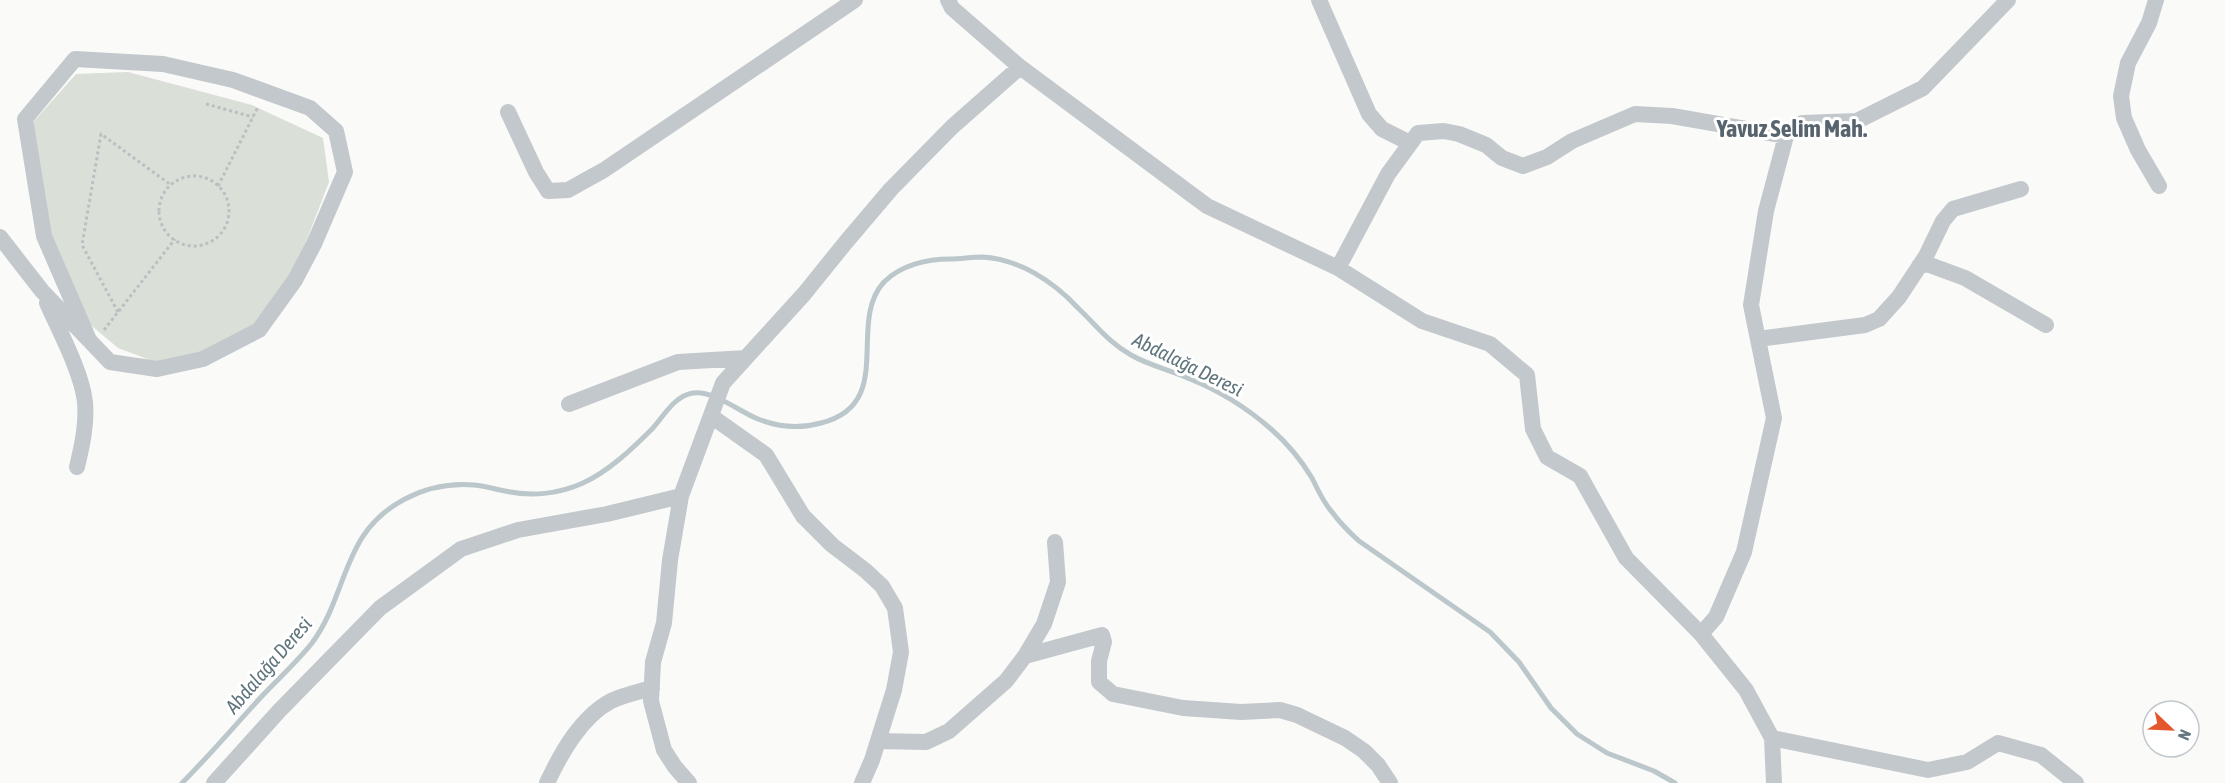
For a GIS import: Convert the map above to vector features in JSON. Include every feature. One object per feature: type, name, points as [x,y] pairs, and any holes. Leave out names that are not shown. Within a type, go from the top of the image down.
[{"type":"street","points":[[508,112],[536,172],[548,191],[568,190],[604,170],[855,0]]},
{"type":"street","points":[[948,0],[951,8],[1020,67],[1207,206],[1338,268],[1422,321],[1491,344],[1527,375],[1533,429],[1547,457],[1580,476],[1626,558],[1701,634],[1746,690],[1772,738],[1774,783]]},
{"type":"street","points":[[1319,0],[1369,114],[1382,129],[1410,143]]},
{"type":"street","points":[[1701,634],[1716,617],[1744,552],[1774,418],[1750,305],[1766,212],[1786,136],[1802,123],[1857,121],[1923,88],[2008,0]]},
{"type":"street","points":[[2156,0],[2149,22],[2128,63],[2121,96],[2124,118],[2138,150],[2159,186]]},
{"type":"street","points":[[0,237],[42,291],[110,362],[157,369],[203,359],[259,330],[295,280],[314,244],[345,172],[336,131],[310,108],[233,80],[163,64],[75,59],[25,120],[44,236],[91,342]]},
{"type":"street","points":[[689,783],[664,750],[651,701],[654,662],[664,622],[670,560],[681,496],[723,383],[804,294],[891,189],[952,127],[1020,67]]},
{"type":"street","points":[[1338,268],[1388,174],[1418,133],[1444,131],[1459,134],[1486,145],[1502,158],[1523,166],[1547,157],[1572,141],[1635,114],[1672,116],[1786,136]]},
{"type":"street","points":[[1758,339],[1865,325],[1879,319],[1899,297],[1943,221],[1953,209],[2021,189]]},
{"type":"street","points":[[1919,266],[1927,264],[1965,278],[2046,325]]},
{"type":"street","points":[[42,291],[77,374],[85,402],[83,437],[77,467]]},
{"type":"street","points":[[569,404],[678,362],[746,358]]},
{"type":"street","points":[[713,412],[766,455],[803,516],[832,545],[882,586],[895,608],[900,652],[894,690],[862,783]]},
{"type":"street","points":[[214,783],[279,711],[380,608],[461,549],[518,530],[607,514],[681,496]]},
{"type":"street","points":[[878,741],[926,742],[949,731],[1006,681],[1025,656],[1044,624],[1058,582],[1055,542]]},
{"type":"street","points":[[1025,656],[1102,635],[1104,642],[1099,661],[1099,682],[1113,694],[1183,708],[1241,712],[1280,710],[1297,715],[1345,738],[1364,751],[1378,765],[1390,783]]},
{"type":"street","points":[[548,783],[567,747],[585,722],[611,701],[652,688]]},
{"type":"street","points":[[1772,738],[1928,770],[1966,762],[1998,743],[2041,756],[2076,783]]},
{"type":"path","points":[[218,186],[267,91]]},
{"type":"path","points":[[206,104],[253,117]]},
{"type":"path","points":[[118,312],[82,245],[101,134],[171,185]]},
{"type":"path","points":[[198,175],[214,181],[218,186],[225,194],[230,210],[225,227],[214,240],[199,246],[182,244],[168,234],[160,219],[160,202],[168,187],[182,177],[198,175]]},
{"type":"path","points":[[91,342],[118,312],[174,239]]},
{"type":"shaded area","points":[[128,72],[252,105],[323,138],[329,182],[294,273],[237,346],[171,368],[118,348],[80,316],[51,237],[28,128],[76,74]]},
{"type":"waterway","name":"Abdalağa Deresi","points":[[182,783],[312,643],[324,624],[357,546],[369,528],[384,513],[405,499],[430,489],[448,486],[474,485],[515,493],[535,494],[574,487],[611,466],[652,429],[675,402],[693,393],[718,398],[751,416],[773,424],[797,426],[821,423],[844,413],[858,399],[867,361],[869,319],[874,299],[884,282],[898,271],[923,262],[982,257],[1009,262],[1034,273],[1058,289],[1123,350],[1212,389],[1252,414],[1277,434],[1293,452],[1312,478],[1326,504],[1348,531],[1490,632],[1519,662],[1551,708],[1577,734],[1607,753],[1654,771],[1675,783]]},
{"type":"district","name":"Yavuz Selim Mah.","points":[[1792,128]]}]
